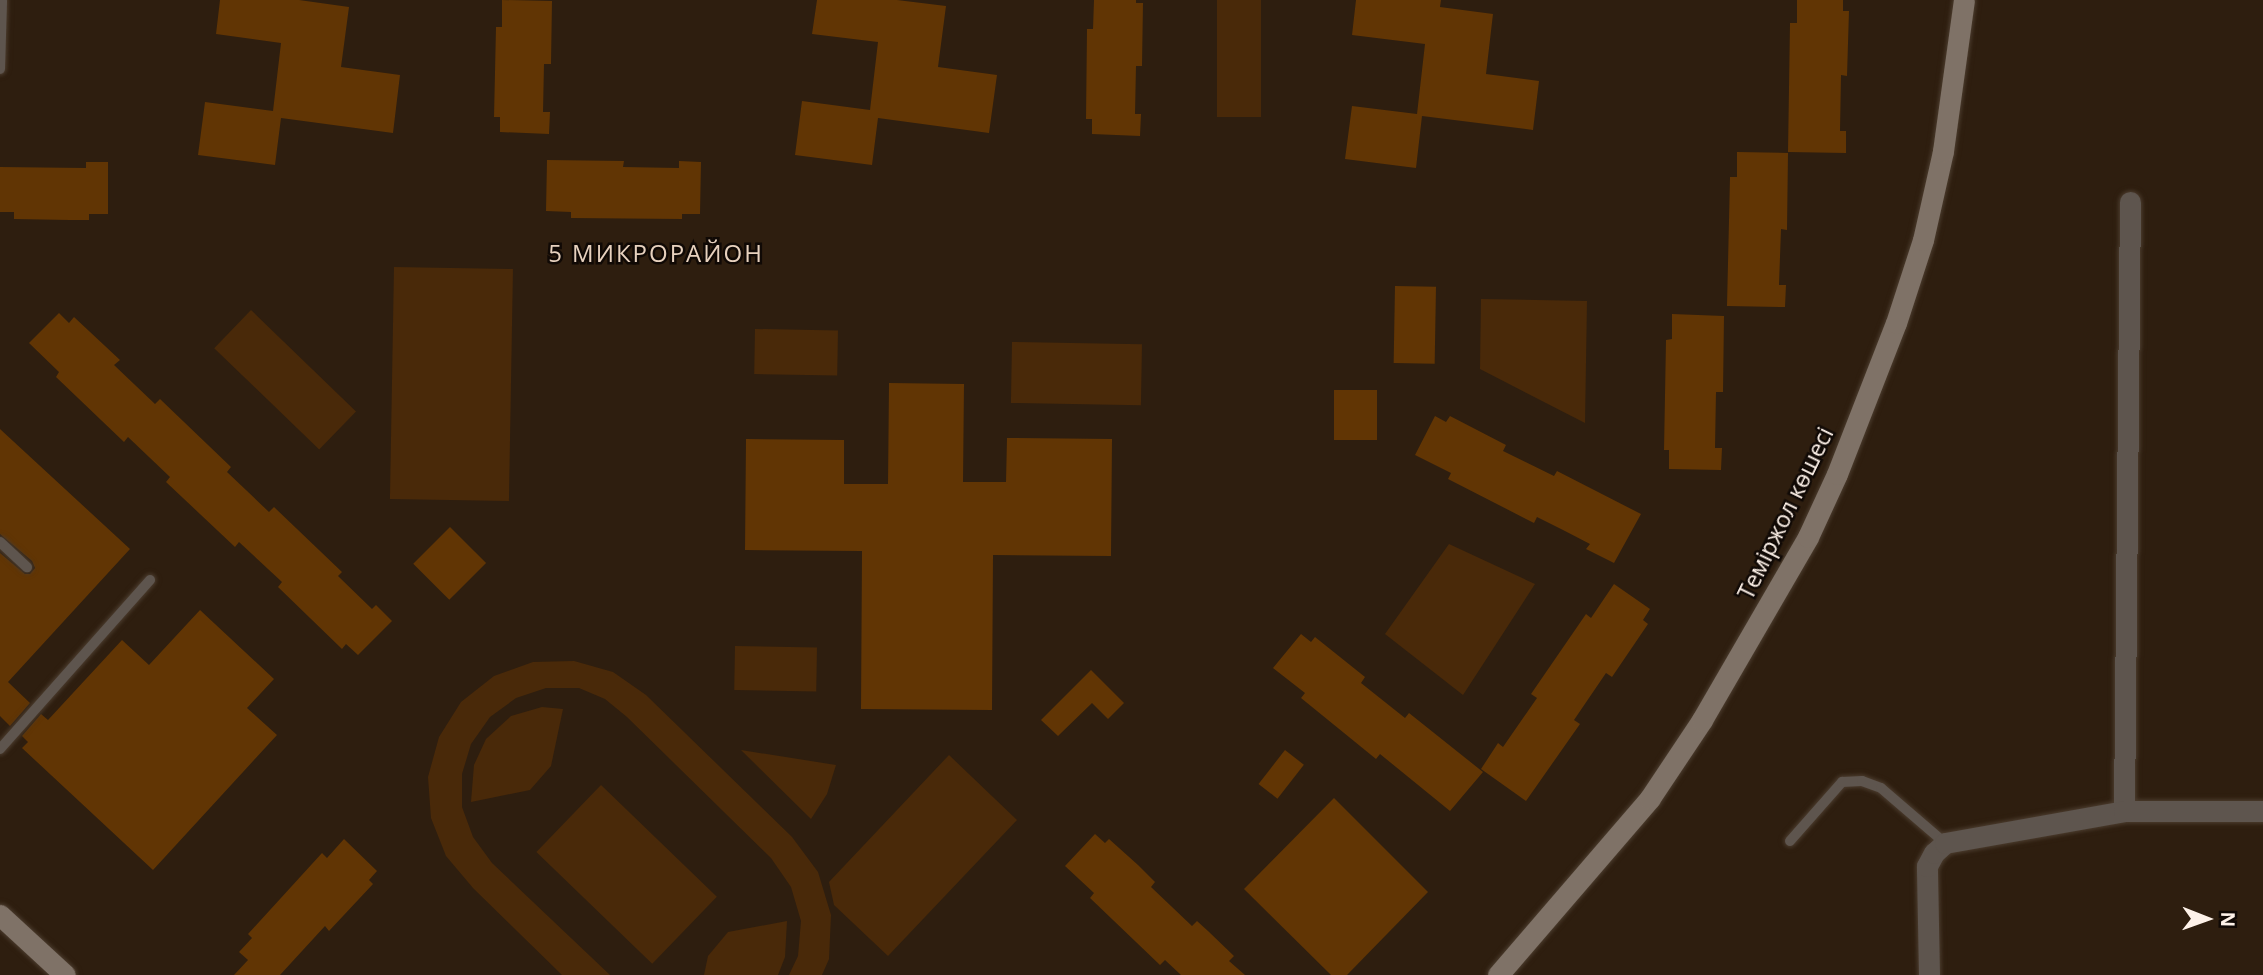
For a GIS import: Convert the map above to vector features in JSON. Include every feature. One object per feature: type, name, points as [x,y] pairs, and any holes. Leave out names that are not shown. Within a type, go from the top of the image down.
[{"type":"street","name":"Теміржол көшесі","points":[[1498,975],[1650,798],[1702,720],[1808,537],[1837,474],[1896,323],[1923,240],[1943,151],[1964,0]]},
{"type":"street","points":[[2124,811],[2130,202]]},
{"type":"street","points":[[1929,975],[1927,866],[1934,853],[1945,843],[2124,811],[2263,811]]},
{"type":"street","points":[[0,915],[65,975]]},
{"type":"lane","points":[[0,69],[2,0]]},
{"type":"lane","points":[[0,542],[27,567]]},
{"type":"lane","points":[[0,749],[150,580]]},
{"type":"lane","points":[[1790,841],[1842,782],[1862,781],[1881,789],[1945,843]]},
{"type":"shaded area","points":[[1217,0],[1261,0],[1261,117],[1217,117]]},
{"type":"shaded area","points":[[394,267],[513,269],[509,501],[390,499]]},
{"type":"shaded area","points":[[1481,299],[1587,301],[1585,423],[1480,369]]},
{"type":"shaded area","points":[[251,310],[356,411],[319,450],[214,348]]},
{"type":"shaded area","points":[[755,329],[838,330],[837,375],[754,374]]},
{"type":"shaded area","points":[[1012,342],[1142,344],[1141,405],[1011,403]]},
{"type":"shaded area","points":[[1449,544],[1535,584],[1463,695],[1385,634]]},
{"type":"shaded area","points":[[735,646],[817,647],[816,691],[734,690]]},
{"type":"shaded area","points":[[574,661],[613,672],[646,695],[792,837],[818,872],[831,915],[829,959],[822,975],[789,975],[798,956],[801,921],[791,887],[771,858],[627,717],[605,699],[579,688],[546,688],[516,698],[490,717],[471,744],[462,774],[462,807],[473,837],[492,863],[610,975],[562,975],[473,888],[446,856],[431,818],[428,777],[439,737],[461,702],[494,676],[533,662]]},
{"type":"shaded area","points":[[542,707],[563,709],[551,766],[530,790],[471,802],[474,765],[486,739],[511,716]]},
{"type":"shaded area","points":[[741,750],[836,765],[827,794],[811,819]]},
{"type":"shaded area","points":[[949,755],[1017,820],[888,956],[834,905],[829,882]]},
{"type":"shaded area","points":[[601,785],[717,897],[652,964],[536,852]]},
{"type":"shaded area","points":[[787,921],[785,957],[778,975],[704,975],[708,956],[728,932]]},
{"type":"building","points":[[220,0],[299,0],[349,7],[341,67],[400,75],[393,133],[281,118],[275,165],[198,155],[205,102],[273,111],[281,43],[216,34]]},
{"type":"building","points":[[502,0],[552,1],[551,64],[544,64],[543,112],[550,112],[549,134],[500,132],[500,117],[494,117],[496,27],[502,27]]},
{"type":"building","points":[[817,0],[897,0],[946,6],[938,67],[997,75],[989,133],[878,118],[872,165],[795,155],[802,101],[870,110],[878,42],[812,34]]},
{"type":"building","points":[[1094,0],[1136,0],[1136,3],[1143,3],[1142,66],[1136,66],[1135,114],[1141,114],[1140,136],[1092,134],[1092,119],[1086,119],[1087,29],[1093,29]]},
{"type":"building","points":[[1356,0],[1441,0],[1440,7],[1493,14],[1486,74],[1539,81],[1533,130],[1422,116],[1416,168],[1345,159],[1352,106],[1417,114],[1425,44],[1352,35]]},
{"type":"building","points":[[1797,0],[1843,0],[1843,11],[1849,11],[1847,76],[1841,75],[1840,131],[1846,131],[1846,153],[1788,152],[1790,23],[1797,23]]},
{"type":"building","points":[[1737,152],[1788,153],[1787,230],[1781,229],[1779,285],[1786,285],[1785,307],[1727,306],[1730,177],[1737,177]]},
{"type":"building","points":[[547,160],[624,161],[623,167],[679,168],[679,161],[701,162],[700,214],[682,214],[682,219],[571,218],[571,212],[546,211]]},
{"type":"building","points":[[86,162],[108,162],[108,214],[89,214],[89,220],[14,219],[14,212],[0,212],[0,167],[86,168]]},
{"type":"building","points":[[1395,286],[1436,287],[1435,364],[1394,363]]},
{"type":"building","points":[[59,313],[69,323],[74,317],[120,360],[114,365],[155,404],[160,399],[231,467],[227,472],[269,512],[274,507],[342,572],[338,576],[372,609],[376,605],[392,621],[358,655],[346,644],[342,649],[278,587],[282,582],[239,542],[235,547],[166,482],[170,477],[128,437],[124,442],[56,377],[59,372],[29,343]]},
{"type":"building","points":[[1672,314],[1724,316],[1723,392],[1716,392],[1715,448],[1722,448],[1721,470],[1669,469],[1669,450],[1664,450],[1666,340],[1672,339]]},
{"type":"building","points":[[889,383],[964,384],[963,482],[1006,482],[1007,438],[1112,439],[1111,556],[993,555],[992,710],[861,709],[862,551],[745,550],[746,439],[844,440],[844,484],[888,484]]},
{"type":"building","points":[[1334,390],[1377,390],[1377,440],[1334,440]]},
{"type":"building","points":[[1435,416],[1446,422],[1450,416],[1506,445],[1503,451],[1554,476],[1557,471],[1641,514],[1614,563],[1586,549],[1590,544],[1563,530],[1537,517],[1534,523],[1448,479],[1451,473],[1415,455]]},
{"type":"building","points":[[0,429],[130,549],[8,682],[30,703],[10,726],[0,716],[0,553],[25,574],[30,574],[35,568],[32,561],[0,534]]},
{"type":"building","points":[[450,527],[486,563],[449,600],[413,564]]},
{"type":"building","points":[[1614,584],[1650,609],[1643,620],[1648,624],[1612,677],[1606,673],[1574,720],[1580,724],[1526,801],[1481,769],[1498,743],[1503,747],[1537,698],[1531,694],[1586,614],[1591,618]]},
{"type":"building","points":[[200,610],[274,679],[247,708],[277,735],[153,870],[22,748],[28,742],[22,736],[41,714],[48,720],[122,640],[149,665]]},
{"type":"building","points":[[1301,634],[1311,642],[1315,637],[1365,677],[1361,683],[1405,718],[1409,713],[1483,772],[1450,811],[1380,754],[1376,759],[1301,698],[1305,693],[1273,668]]},
{"type":"building","points":[[1091,670],[1124,703],[1108,719],[1092,703],[1058,736],[1041,720]]},
{"type":"building","points":[[1285,750],[1304,765],[1277,799],[1259,784]]},
{"type":"building","points":[[1334,798],[1428,892],[1347,975],[1331,975],[1244,889]]},
{"type":"building","points":[[1095,834],[1105,843],[1109,839],[1138,865],[1155,882],[1151,887],[1192,926],[1197,921],[1208,931],[1234,956],[1229,961],[1245,975],[1181,975],[1165,960],[1160,965],[1090,898],[1094,893],[1065,866]]},
{"type":"building","points":[[344,839],[377,871],[369,880],[373,884],[329,931],[325,926],[280,975],[234,975],[248,960],[239,952],[252,938],[248,934],[322,853],[327,858]]},
{"type":"district","name":"5 МИКРОРАЙОН","points":[[656,253]]}]
